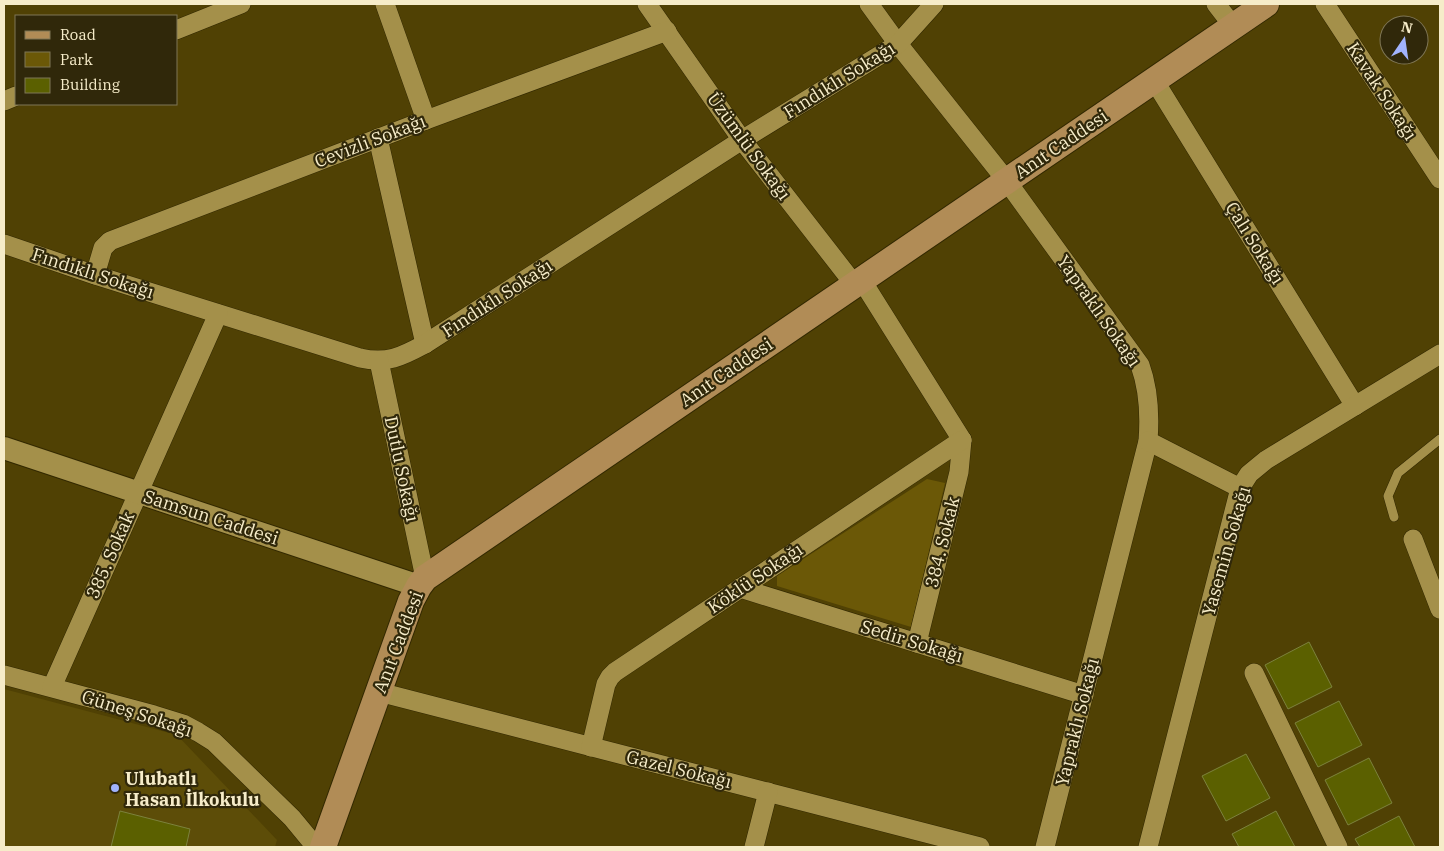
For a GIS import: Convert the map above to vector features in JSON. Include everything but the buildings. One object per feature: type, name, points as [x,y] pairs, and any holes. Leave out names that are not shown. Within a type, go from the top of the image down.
[{"type":"main road","name":"Anıt Caddesi","points":[[324,847],[411,600],[422,582],[1006,180],[1266,4]]},
{"type":"street","points":[[178,29],[241,4]]},
{"type":"street","points":[[386,4],[426,120]]},
{"type":"street","name":"Üzümlü Sokağı","points":[[648,4],[742,140],[858,282],[962,440]]},
{"type":"street","name":"Yapraklı Sokağı","points":[[869,4],[898,44],[1006,180],[1140,365],[1148,394],[1150,425],[1148,441],[1046,847]]},
{"type":"street","name":"Fındıklı Sokağı","points":[[4,244],[95,275],[360,358],[378,361],[401,357],[425,344],[742,140],[898,44],[934,4]]},
{"type":"street","points":[[1216,4],[1233,26]]},
{"type":"street","name":"Kavak Sokağı","points":[[1325,4],[1440,179]]},
{"type":"street","name":"Cevizli Sokağı","points":[[95,275],[103,248],[110,241],[378,138],[666,31]]},
{"type":"street","name":"Çalı Sokağı","points":[[1154,80],[1355,406]]},
{"type":"street","points":[[378,138],[425,344]]},
{"type":"street","name":"385. Sokak","points":[[52,688],[218,314]]},
{"type":"street","name":"Yasemin Sokağı","points":[[1148,847],[1240,488],[1254,469],[1266,460],[1440,354]]},
{"type":"street","name":"Dutlu Sokağı","points":[[378,361],[422,582]]},
{"type":"street","name":"Köklü Sokağı","points":[[591,747],[606,684],[615,672],[962,440]]},
{"type":"street","name":"384. Sokak","points":[[917,643],[959,472],[962,440]]},
{"type":"street","points":[[1148,441],[1240,488]]},
{"type":"street","name":"Samsun Caddesi","points":[[4,448],[138,493],[422,582]]},
{"type":"street","points":[[1412,539],[1440,609]]},
{"type":"street","name":"Sedir Sokağı","points":[[740,588],[1084,694]]},
{"type":"street","points":[[1254,673],[1338,847]]},
{"type":"street","name":"Güneş Sokağı","points":[[4,675],[154,714],[183,724],[198,732],[214,742],[292,818],[316,847]]},
{"type":"street","name":"Gazel Sokağı","points":[[378,692],[980,847]]},
{"type":"street","points":[[754,847],[768,792]]},
{"type":"lane","points":[[1394,517],[1388,496],[1398,473],[1440,439]]},
{"type":"shaded area","name":"Ulubatlı Hasan İlkokulu","points":[[4,689],[177,735],[277,840],[275,847],[4,847]]},
{"type":"green space","points":[[927,479],[945,483],[911,627],[777,586],[777,576]]},
{"type":"place","name":"Ulubatlı Hasan İlkokulu","points":[[115,788]]}]
